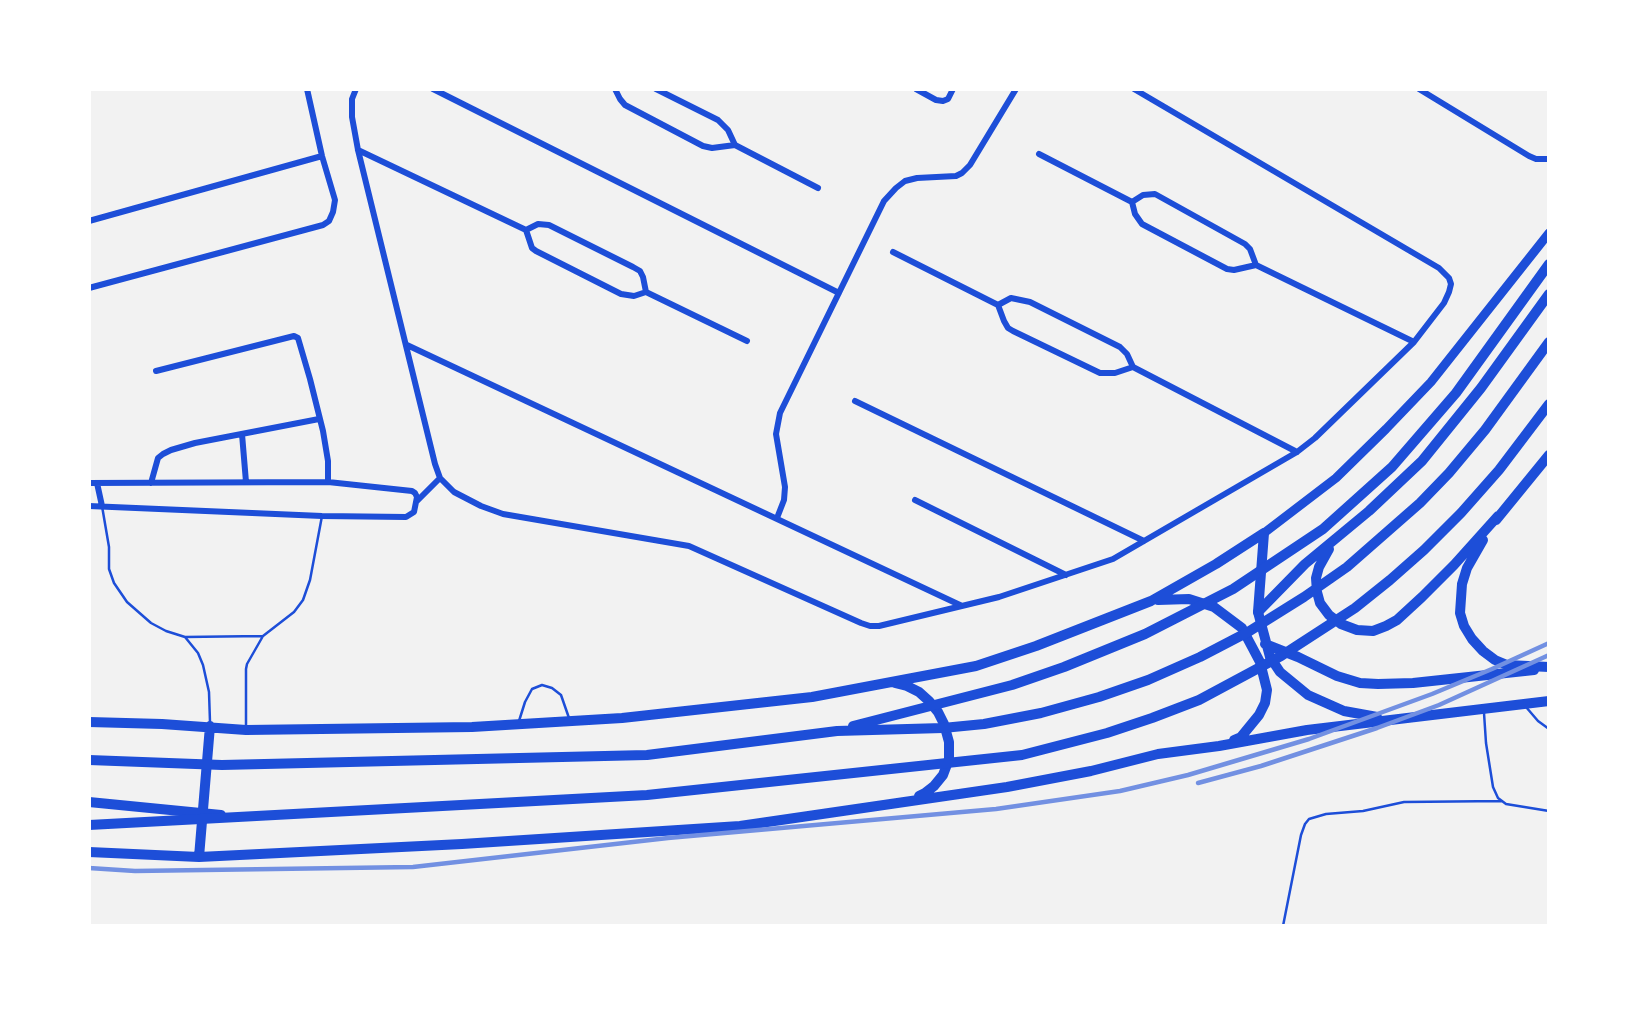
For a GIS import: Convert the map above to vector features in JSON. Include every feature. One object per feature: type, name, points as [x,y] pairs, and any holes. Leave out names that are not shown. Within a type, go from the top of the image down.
[{"type":"highway","points":[[837,731],[1012,685],[1064,667],[1145,634],[1233,589],[1323,528],[1392,467],[1456,393],[1549,264]]},
{"type":"highway","points":[[1258,612],[1305,564],[1369,511],[1422,461],[1481,388],[1549,294]]},
{"type":"highway","points":[[89,760],[222,765],[648,755],[837,731],[984,724],[1041,713],[1100,697],[1200,657],[1248,632],[1347,567],[1420,503],[1449,473],[1485,430],[1549,342]]},
{"type":"highway","points":[[89,825],[647,795],[1022,755],[1107,733],[1199,699],[1281,656],[1355,608],[1424,550],[1461,513],[1499,470],[1549,404]]},
{"type":"highway","points":[[1338,537],[1319,567],[1316,578],[1320,603],[1329,615],[1342,624],[1373,631],[1386,626],[1397,620],[1454,565],[1549,454]]},
{"type":"highway","points":[[1498,516],[1467,568],[1462,584],[1461,613],[1464,626],[1472,639],[1495,660],[1507,665],[1549,667]]},
{"type":"main road","points":[[89,722],[210,726],[246,730],[472,727],[622,718],[812,697],[976,666],[1037,646],[1151,601],[1264,533],[1336,478],[1431,382],[1549,233]]},
{"type":"main road","points":[[1264,533],[1258,612],[1269,657],[1280,672],[1294,685],[1323,703],[1344,711],[1371,716],[1409,717]]},
{"type":"main road","points":[[1151,601],[1189,599],[1213,607],[1242,628],[1260,662],[1267,690],[1265,703],[1241,737],[1219,747]]},
{"type":"main road","points":[[1265,644],[1337,676],[1360,683],[1413,683],[1549,667]]},
{"type":"main road","points":[[891,682],[907,686],[929,701],[944,724],[949,742],[949,759],[943,775],[925,793],[908,801]]},
{"type":"main road","points":[[89,852],[199,857],[740,826],[1007,787],[1091,771],[1158,754],[1219,747],[1307,730],[1549,701]]},
{"type":"main road","points":[[199,857],[210,726]]},
{"type":"main road","points":[[89,802],[246,817]]},
{"type":"street","points":[[89,288],[323,225],[331,218],[335,200],[307,89]]},
{"type":"street","points":[[356,89],[352,99],[352,117],[358,150],[440,478],[454,492],[503,514],[689,546],[870,625],[888,624],[999,597],[1112,559],[1297,452],[1315,438],[1414,342],[1444,303],[1451,284],[1445,273],[1134,89]]},
{"type":"street","points":[[433,89],[839,293]]},
{"type":"street","points":[[615,89],[625,104],[704,146],[712,148],[735,145],[818,188]]},
{"type":"street","points":[[656,89],[718,120],[728,130],[735,145]]},
{"type":"street","points":[[916,89],[943,102],[948,99],[953,89]]},
{"type":"street","points":[[777,518],[784,500],[785,487],[776,434],[780,413],[884,201],[905,181],[956,176],[962,173],[970,165],[1016,89]]},
{"type":"street","points":[[1419,89],[1529,156],[1549,159]]},
{"type":"street","points":[[358,150],[526,230],[532,248],[536,251],[621,294],[634,296],[646,292],[747,341]]},
{"type":"street","points":[[1039,154],[1132,202],[1135,215],[1142,225],[1227,269],[1256,265],[1414,342]]},
{"type":"street","points":[[89,221],[322,156]]},
{"type":"street","points":[[1132,202],[1143,195],[1155,194],[1245,244],[1250,249],[1256,265]]},
{"type":"street","points":[[526,230],[538,224],[549,225],[633,267],[640,271],[646,292]]},
{"type":"street","points":[[893,253],[998,304],[1008,328],[1100,373],[1115,373],[1133,367]]},
{"type":"street","points":[[998,304],[1011,298],[1030,302],[1120,347],[1133,367],[1297,452]]},
{"type":"street","points":[[156,371],[294,336],[300,340],[319,419],[328,461],[328,482]]},
{"type":"street","points":[[407,345],[960,606]]},
{"type":"street","points":[[855,401],[1144,541]]},
{"type":"street","points":[[151,483],[158,458],[165,452],[195,443],[319,419]]},
{"type":"street","points":[[242,434],[246,482]]},
{"type":"street","points":[[417,501],[440,478]]},
{"type":"street","points":[[89,506],[406,517],[414,512],[417,501],[412,491],[328,482],[93,483],[102,506]]},
{"type":"street","points":[[915,500],[1066,575]]},
{"type":"lane","points":[[102,506],[109,547],[109,569],[120,592],[150,623],[185,637],[263,636]]},
{"type":"lane","points":[[246,730],[246,669],[250,657],[263,636],[294,612],[303,600],[310,580],[323,516]]},
{"type":"lane","points":[[185,637],[198,653],[203,665],[209,692],[210,726]]},
{"type":"lane","points":[[518,724],[532,689],[542,685],[561,695],[570,721]]},
{"type":"lane","points":[[1523,704],[1549,729]]},
{"type":"lane","points":[[1483,709],[1493,787],[1502,802]]},
{"type":"lane","points":[[1283,926],[1301,835],[1310,819],[1404,802],[1502,802],[1549,811]]},
{"type":"railway","points":[[89,868],[135,871],[413,867],[668,838],[996,809],[1120,791],[1188,775],[1309,739],[1432,694],[1549,643]]},
{"type":"railway","points":[[1198,783],[1261,766],[1377,728],[1439,705],[1549,655]]}]
